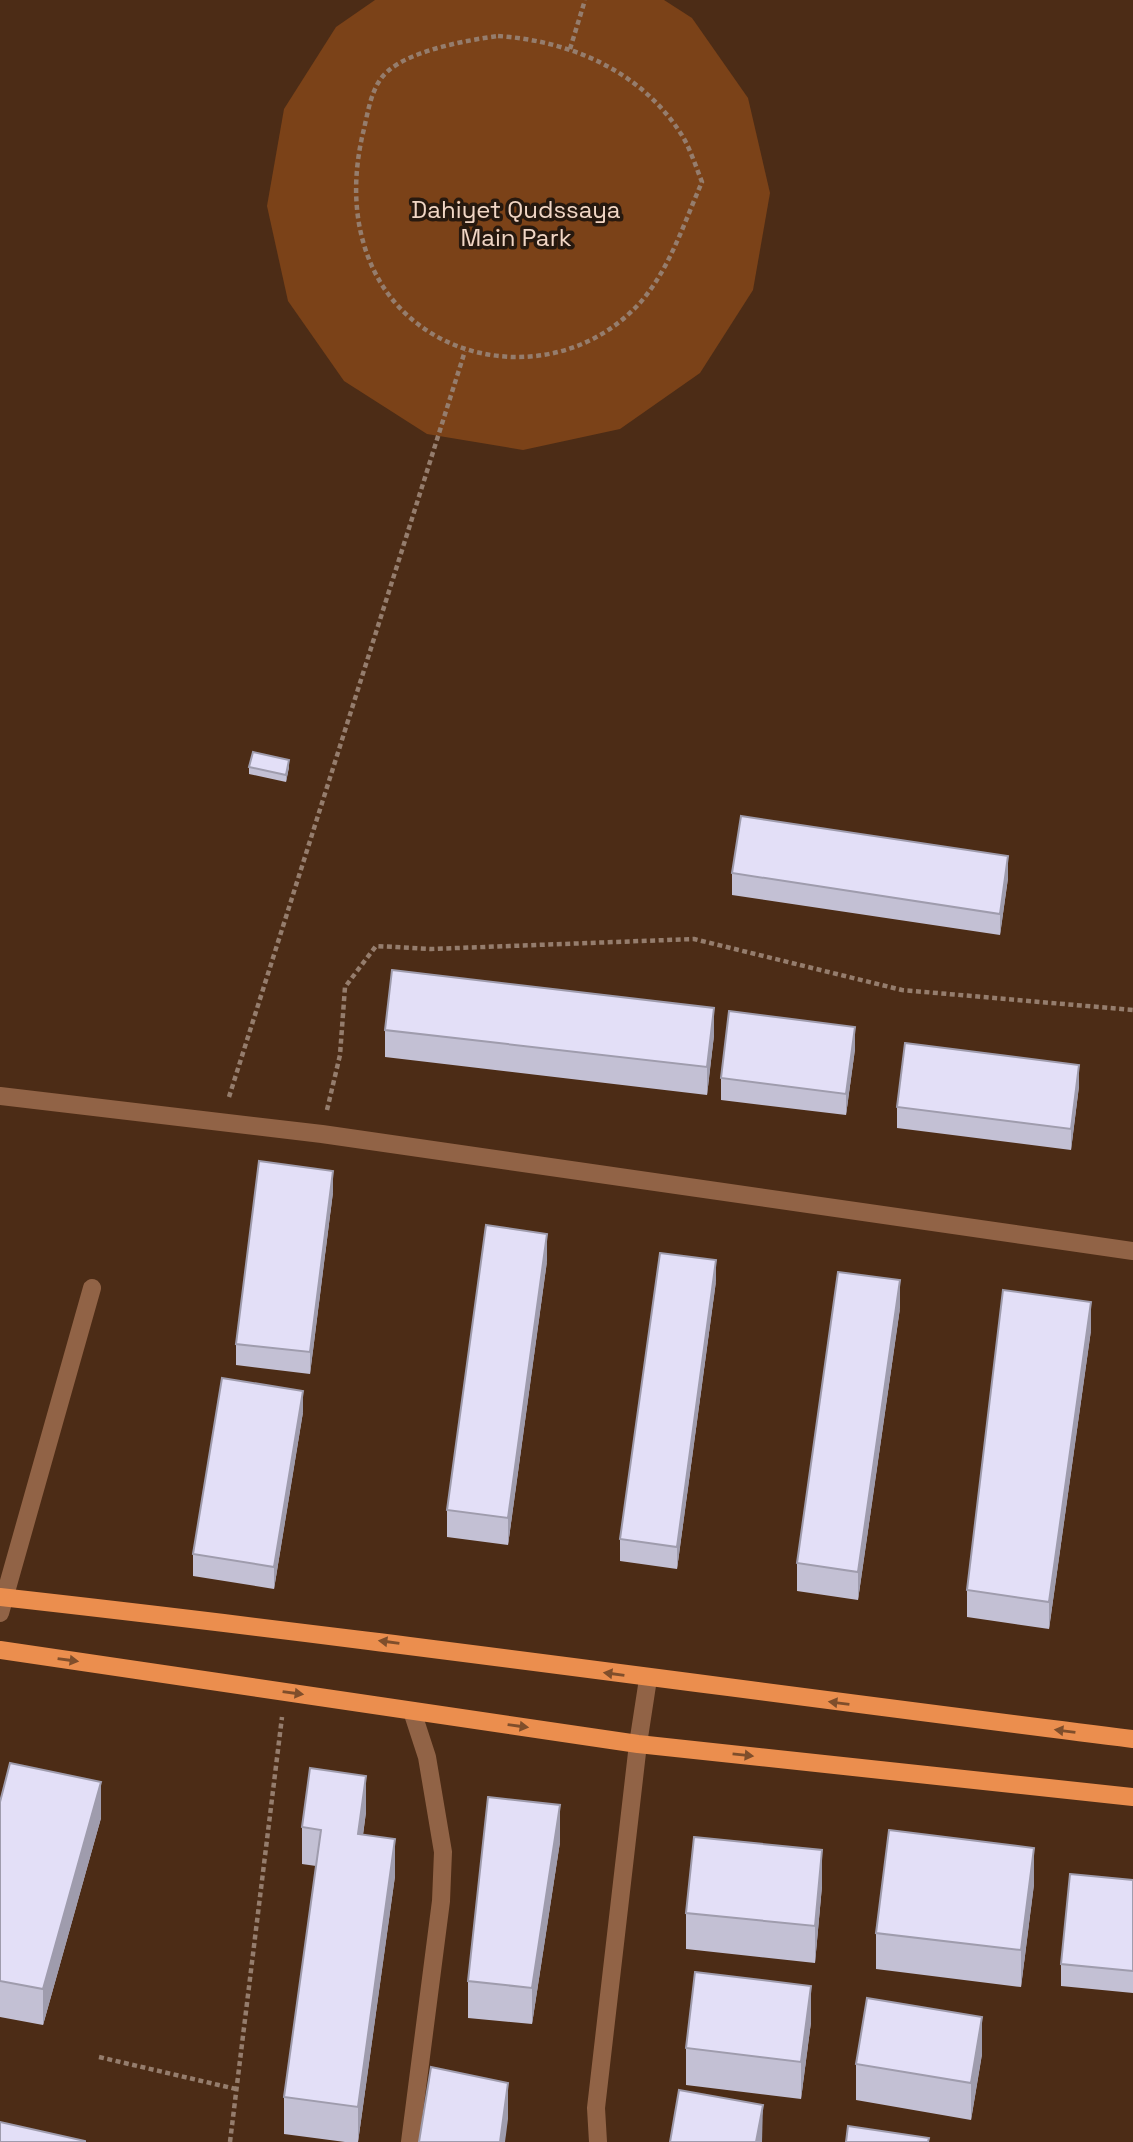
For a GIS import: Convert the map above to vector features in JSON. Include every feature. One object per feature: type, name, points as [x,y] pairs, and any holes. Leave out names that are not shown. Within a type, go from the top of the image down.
[{"type":"main road","points":[[1,1602],[321,1632],[649,1679],[1133,1739]]},
{"type":"main road","points":[[0,1650],[638,1744],[1133,1797]]},
{"type":"street","points":[[0,1096],[322,1134],[1133,1251]]},
{"type":"street","points":[[1,1602],[92,1288]]},
{"type":"street","points":[[598,2142],[596,2108],[638,1744],[649,1679]]},
{"type":"street","points":[[410,2142],[441,1901],[443,1852],[427,1757],[412,1711]]},
{"type":"path","points":[[570,49],[585,0]]},
{"type":"path","points":[[498,36],[539,39],[570,49],[599,61],[632,81],[661,106],[684,139],[702,181],[656,282],[633,310],[605,333],[572,349],[537,358],[500,358],[465,351],[433,333],[404,311],[381,282],[365,250],[357,215],[356,180],[371,98],[388,71],[459,42],[498,36]]},
{"type":"path","points":[[221,1121],[465,351]]},
{"type":"path","points":[[322,1134],[340,1055],[345,987],[376,946],[431,949],[694,939],[902,990],[1133,1010]]},
{"type":"path","points":[[230,2142],[285,1692]]},
{"type":"path","points":[[99,2057],[236,2089]]},
{"type":"green space","name":"Dahiyet Qudssaya Main Park","points":[[375,0],[664,0],[692,18],[748,98],[770,193],[753,290],[700,373],[620,429],[523,450],[427,434],[344,381],[288,301],[267,206],[284,109],[336,27]]},
{"type":"building","points":[[253,752],[289,760],[286,775],[249,767]]},
{"type":"building","points":[[741,816],[1008,856],[1000,914],[732,873]]},
{"type":"building","points":[[392,970],[714,1008],[707,1067],[385,1030]]},
{"type":"building","points":[[729,1011],[855,1027],[846,1094],[721,1078]]},
{"type":"building","points":[[905,1043],[1079,1065],[1071,1129],[897,1107]]},
{"type":"building","points":[[259,1161],[333,1171],[310,1352],[236,1344]]},
{"type":"building","points":[[486,1225],[547,1234],[508,1518],[447,1510]]},
{"type":"building","points":[[660,1253],[716,1260],[677,1547],[620,1539]]},
{"type":"building","points":[[838,1272],[900,1280],[858,1572],[797,1563]]},
{"type":"building","points":[[1003,1290],[1091,1302],[1049,1602],[967,1590]]},
{"type":"building","points":[[222,1378],[303,1391],[274,1567],[193,1554]]},
{"type":"building","points":[[10,1763],[101,1782],[43,1989],[0,1981],[0,1802]]},
{"type":"building","points":[[310,1768],[366,1776],[358,1834],[395,1839],[358,2107],[284,2097],[321,1830],[302,1827]]},
{"type":"building","points":[[488,1797],[560,1805],[532,1988],[468,1981]]},
{"type":"building","points":[[889,1830],[1034,1848],[1021,1950],[876,1933]]},
{"type":"building","points":[[694,1837],[822,1850],[815,1926],[686,1913]]},
{"type":"building","points":[[1070,1874],[1133,1880],[1133,1971],[1061,1964]]},
{"type":"building","points":[[695,1972],[811,1986],[801,2062],[686,2048]]},
{"type":"building","points":[[867,1998],[982,2017],[971,2083],[856,2064]]},
{"type":"building","points":[[431,2067],[508,2083],[500,2142],[419,2142]]},
{"type":"building","points":[[679,2090],[763,2105],[756,2142],[670,2142]]},
{"type":"building","points":[[0,2122],[85,2141],[85,2142],[0,2142]]},
{"type":"building","points":[[848,2126],[929,2138],[928,2142],[846,2142]]}]
